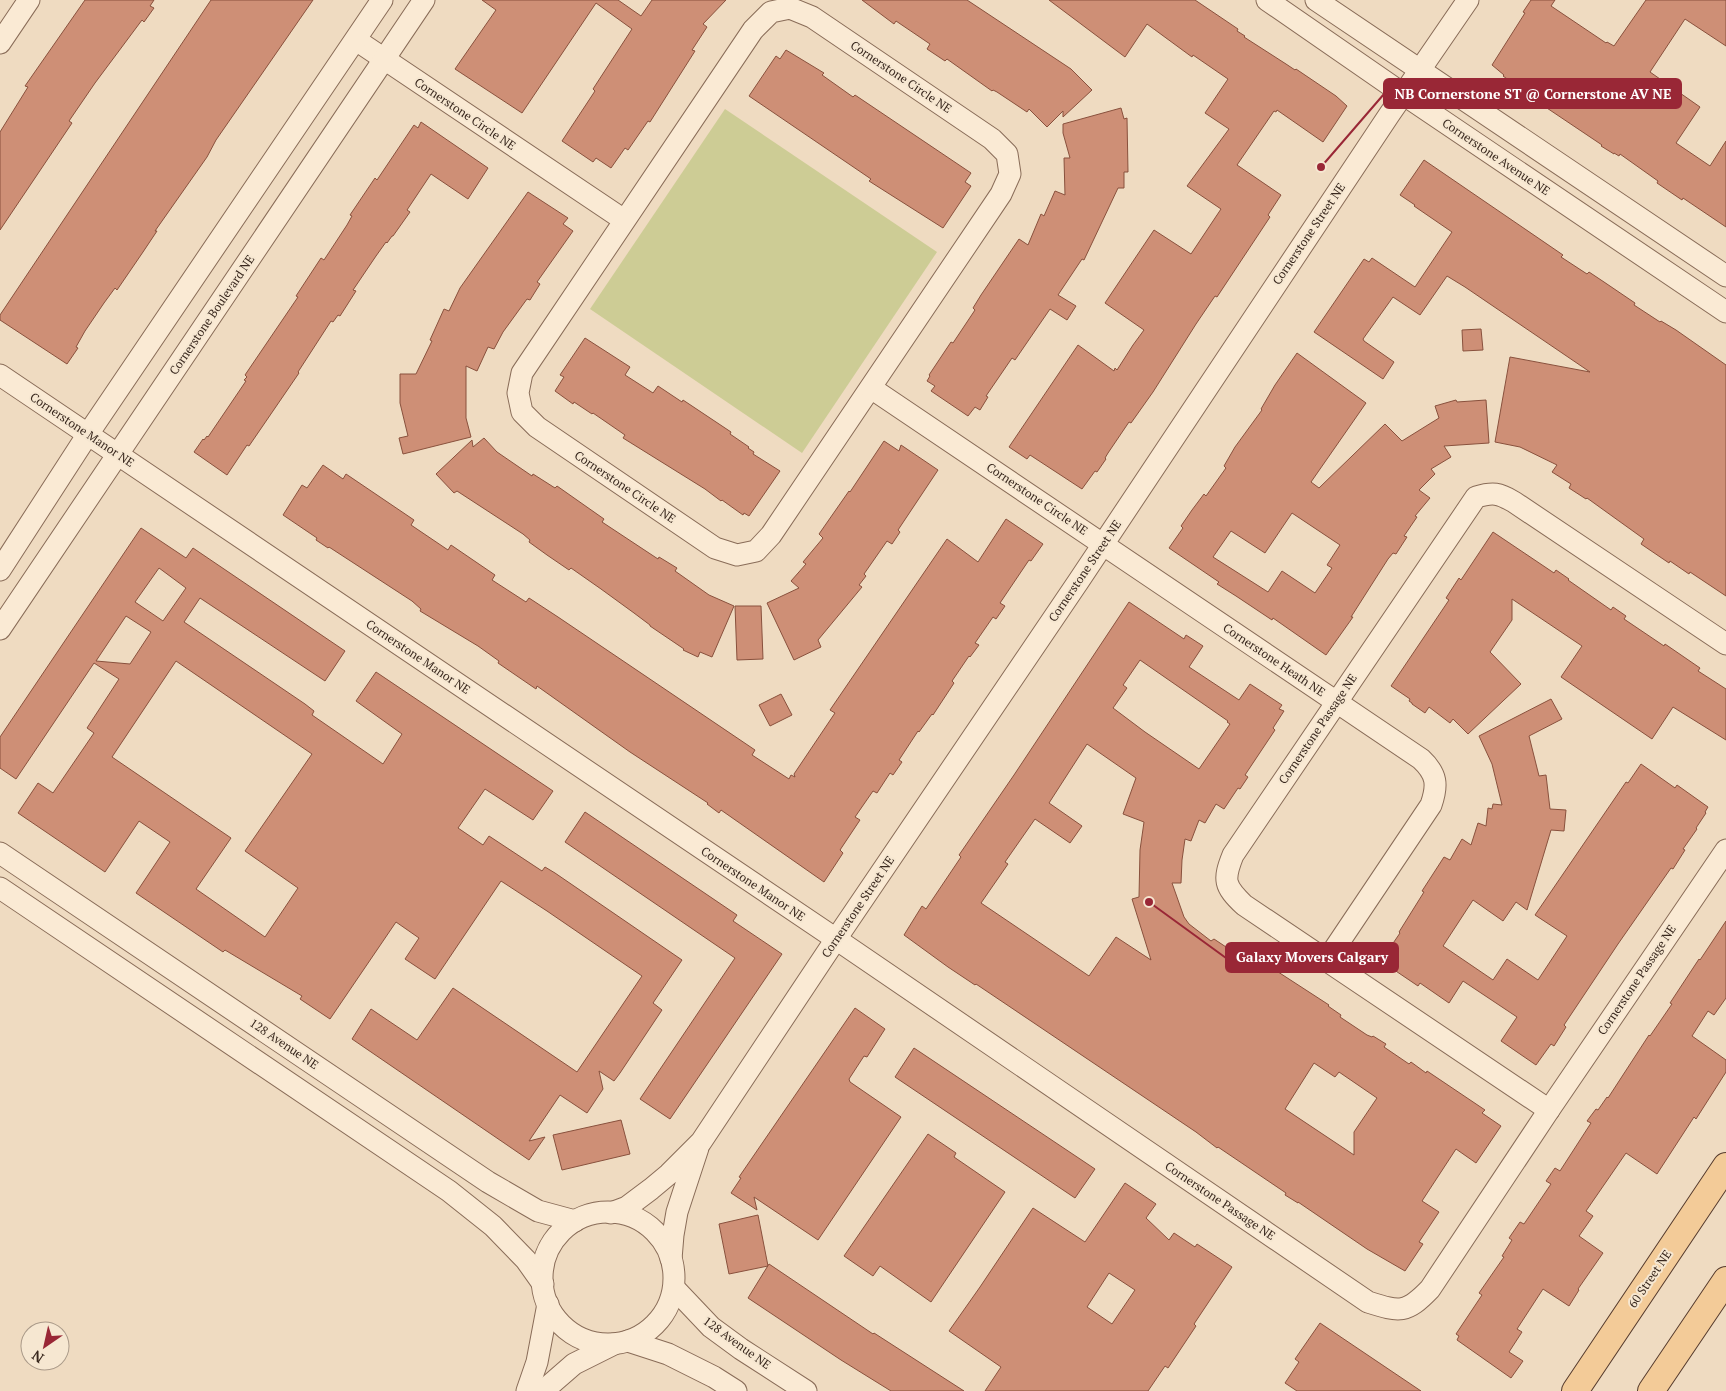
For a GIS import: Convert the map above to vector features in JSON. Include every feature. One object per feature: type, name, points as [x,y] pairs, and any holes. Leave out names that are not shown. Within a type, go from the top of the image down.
[{"type":"main road","name":"60 Street NE","points":[[1575,1391],[1726,1166]]},
{"type":"main road","points":[[1652,1391],[1726,1280]]},
{"type":"main road","points":[[1581,1391],[1591,1366]]},
{"type":"street","points":[[0,42],[29,0]]},
{"type":"street","points":[[0,570],[88,434],[382,0]]},
{"type":"street","name":"Cornerstone Boulevard NE","points":[[0,629],[424,0]]},
{"type":"street","name":"Cornerstone Avenue NE","points":[[1267,0],[1726,312]]},
{"type":"street","points":[[1316,0],[1726,276]]},
{"type":"street","name":"Cornerstone Street NE","points":[[611,1213],[627,1206],[651,1190],[700,1142],[1468,0]]},
{"type":"street","name":"Cornerstone Circle NE","points":[[790,8],[812,17],[992,139],[1007,154],[1010,174],[1001,194],[871,388],[771,535],[756,551],[737,556],[714,548],[537,427],[522,412],[518,393],[522,373],[753,30],[771,12],[790,8]]},
{"type":"street","name":"Cornerstone Circle NE","points":[[356,40],[624,220]]},
{"type":"street","name":"Cornerstone Manor NE","points":[[0,375],[836,939]]},
{"type":"street","name":"Cornerstone Circle NE","points":[[871,388],[1103,544]]},
{"type":"street","name":"Cornerstone Passage NE","points":[[1549,1110],[1244,904],[1231,893],[1226,883],[1227,869],[1233,855],[1476,497],[1488,493],[1500,494],[1514,502],[1726,644]]},
{"type":"street","name":"Cornerstone Heath NE","points":[[1103,544],[1422,759],[1430,768],[1435,780],[1435,794],[1431,805],[1327,960]]},
{"type":"street","name":"Cornerstone Passage NE","points":[[836,939],[1368,1302],[1404,1310],[1417,1302],[1430,1289],[1726,850]]},
{"type":"street","name":"128 Avenue NE","points":[[0,853],[488,1182],[538,1212],[575,1222]]},
{"type":"street","points":[[0,888],[450,1191],[493,1226],[526,1260],[545,1294],[551,1312],[560,1324],[571,1333],[584,1340],[599,1344],[621,1343],[668,1354],[707,1373],[736,1391]]},
{"type":"street","name":"Cornerstone Street NE","points":[[672,1259],[673,1235],[677,1212],[700,1142]]},
{"type":"street","points":[[527,1391],[537,1362],[545,1294],[543,1269],[547,1255],[554,1242],[563,1230],[589,1216],[611,1213],[632,1217],[645,1224],[665,1245],[672,1259],[674,1288],[666,1309],[654,1327],[642,1335],[574,1364],[543,1391]]},
{"type":"street","name":"128 Avenue NE","points":[[674,1288],[710,1327],[740,1349],[806,1391]]},
{"type":"shaded area","points":[[725,109],[937,252],[802,453],[590,309]]},
{"type":"building","points":[[85,0],[154,0],[150,6],[154,8],[144,22],[142,20],[95,83],[69,121],[72,123],[0,230],[0,132],[28,87],[25,86]]},
{"type":"building","points":[[211,0],[313,0],[216,140],[207,157],[155,231],[157,231],[117,290],[115,288],[85,331],[76,347],[78,348],[67,364],[0,320],[0,315]]},
{"type":"building","points":[[482,0],[618,0],[641,16],[652,0],[726,0],[703,24],[707,27],[692,50],[695,51],[650,122],[648,121],[628,150],[625,148],[611,168],[596,158],[593,162],[562,141],[632,29],[596,3],[522,113],[455,69],[496,10]]},
{"type":"building","points":[[862,0],[967,0],[1071,69],[1092,90],[1063,117],[1063,111],[1047,127],[1029,109],[1027,112],[997,92],[992,91],[947,59],[945,61],[927,49],[930,44],[896,21],[894,24]]},
{"type":"building","points":[[1049,0],[1195,0],[1238,29],[1237,31],[1244,37],[1296,69],[1336,96],[1347,106],[1323,142],[1277,110],[1276,112],[1274,111],[1237,165],[1281,195],[1268,215],[1270,217],[1217,297],[1215,296],[1196,324],[1153,392],[1131,423],[1129,422],[1097,472],[1095,471],[1082,489],[1030,455],[1027,459],[1009,447],[1078,345],[1114,371],[1115,368],[1117,370],[1144,330],[1105,303],[1154,230],[1191,254],[1221,209],[1187,186],[1229,129],[1205,113],[1228,79],[1193,55],[1192,57],[1147,24],[1125,57]]},
{"type":"building","points":[[1531,0],[1555,0],[1551,6],[1606,43],[1614,46],[1646,0],[1726,0],[1726,46],[1685,19],[1650,72],[1700,107],[1676,143],[1710,166],[1726,141],[1726,227],[1657,183],[1658,181],[1620,154],[1619,156],[1614,154],[1601,146],[1529,96],[1529,94],[1503,76],[1492,65],[1525,13],[1523,12]]},
{"type":"building","points":[[786,50],[824,73],[822,75],[853,97],[855,95],[971,173],[965,182],[971,186],[943,228],[869,181],[871,179],[749,96],[776,56],[780,59]]},
{"type":"building","points":[[1121,108],[1124,119],[1127,118],[1128,172],[1124,172],[1124,188],[1118,188],[1084,260],[1082,259],[1058,295],[1076,306],[1067,320],[1050,309],[1015,360],[1012,358],[986,396],[988,397],[980,410],[975,407],[968,416],[931,391],[935,386],[927,381],[929,375],[975,310],[973,308],[981,295],[1019,239],[1028,245],[1041,214],[1044,216],[1055,191],[1065,195],[1064,158],[1070,158],[1063,133],[1063,124]]},
{"type":"building","points":[[421,122],[488,168],[468,199],[431,174],[407,210],[410,212],[393,236],[386,242],[353,290],[356,291],[340,316],[338,315],[333,322],[331,321],[299,373],[227,475],[194,452],[203,439],[208,437],[246,381],[244,380],[247,377],[245,375],[298,297],[296,296],[321,258],[324,260],[347,225],[352,216],[350,215],[375,178],[377,180],[414,125],[418,128]]},
{"type":"building","points":[[1424,160],[1563,255],[1561,257],[1587,274],[1589,272],[1635,303],[1634,305],[1676,330],[1726,365],[1726,596],[1690,572],[1689,574],[1670,561],[1669,563],[1641,544],[1644,539],[1587,498],[1569,488],[1571,484],[1552,472],[1557,465],[1520,447],[1495,442],[1510,357],[1590,372],[1465,287],[1447,276],[1420,315],[1393,297],[1363,339],[1394,362],[1383,379],[1314,332],[1364,259],[1369,262],[1372,258],[1415,287],[1452,232],[1400,195]]},
{"type":"building","points":[[528,192],[568,218],[563,224],[573,231],[537,282],[540,284],[530,300],[527,299],[503,332],[494,349],[488,347],[477,371],[466,366],[466,418],[471,437],[403,454],[399,438],[408,436],[400,403],[400,374],[416,374],[432,341],[430,340],[444,309],[449,311],[460,288]]},
{"type":"building","points":[[1481,329],[1483,350],[1463,351],[1462,330]]},
{"type":"building","points":[[585,338],[630,367],[625,375],[653,393],[658,386],[682,402],[683,400],[731,432],[730,434],[754,452],[753,454],[780,471],[749,516],[744,513],[743,515],[623,438],[625,435],[593,413],[574,402],[573,404],[555,391],[564,377],[560,375]]},
{"type":"building","points":[[1297,353],[1366,403],[1311,482],[1319,488],[1385,424],[1402,441],[1439,418],[1435,406],[1456,400],[1457,402],[1486,400],[1489,443],[1444,446],[1451,457],[1431,469],[1435,474],[1419,490],[1430,498],[1415,516],[1417,517],[1404,536],[1407,537],[1396,554],[1393,553],[1388,559],[1351,617],[1353,617],[1326,655],[1273,618],[1272,620],[1217,584],[1219,582],[1169,548],[1183,528],[1181,526],[1192,510],[1204,494],[1206,496],[1226,468],[1224,466],[1235,447],[1262,410],[1275,385]],"holes":[[[1292,513],[1340,545],[1327,565],[1332,568],[1315,593],[1282,571],[1268,592],[1213,557],[1231,531],[1265,553]]]},
{"type":"building","points":[[484,438],[497,452],[532,476],[533,474],[555,488],[557,486],[604,519],[602,522],[658,559],[659,557],[677,568],[675,571],[709,595],[734,606],[712,657],[700,652],[698,657],[683,650],[601,589],[571,568],[569,570],[529,542],[530,540],[523,534],[457,491],[454,493],[436,474],[472,440],[473,447]]},
{"type":"building","points":[[884,441],[899,451],[901,445],[938,470],[898,530],[900,532],[892,544],[887,541],[864,574],[866,576],[859,585],[862,587],[818,640],[821,647],[794,660],[767,603],[799,588],[791,581],[806,564],[803,562],[823,538],[819,534]]},
{"type":"building","points":[[323,465],[343,479],[346,474],[414,520],[411,525],[448,550],[451,545],[495,575],[492,580],[526,602],[529,598],[558,617],[755,750],[752,755],[789,779],[791,775],[795,777],[794,774],[835,713],[830,710],[947,539],[978,562],[1006,519],[1043,544],[1031,561],[1029,560],[1000,603],[1005,606],[996,619],[993,617],[975,643],[979,645],[952,681],[954,683],[933,715],[918,731],[899,760],[902,762],[893,775],[890,773],[877,793],[873,791],[855,817],[860,820],[840,850],[843,853],[824,882],[721,810],[719,813],[708,803],[630,752],[537,686],[536,689],[498,663],[499,661],[478,646],[420,611],[421,609],[412,601],[316,540],[317,538],[283,515],[302,485],[307,488]]},
{"type":"building","points":[[141,528],[186,558],[193,548],[345,651],[325,681],[200,598],[184,622],[305,704],[314,711],[312,715],[383,764],[402,734],[356,701],[376,672],[553,791],[533,820],[485,789],[458,828],[483,845],[489,836],[542,871],[545,867],[682,960],[653,1003],[662,1010],[614,1081],[599,1071],[603,1089],[587,1113],[560,1095],[529,1141],[545,1137],[529,1160],[352,1039],[371,1009],[417,1040],[453,988],[577,1072],[642,976],[501,881],[435,979],[405,959],[419,938],[396,922],[330,1019],[300,999],[302,996],[225,950],[223,952],[136,893],[170,842],[139,821],[105,872],[18,813],[38,783],[53,793],[94,733],[87,728],[119,679],[94,663],[16,779],[0,768],[0,737]],"holes":[[[159,568],[186,588],[163,621],[135,602]],[[126,616],[151,632],[130,664],[96,661]],[[176,661],[312,754],[245,851],[298,888],[265,937],[196,889],[231,838],[112,757]]]},
{"type":"building","points":[[1493,532],[1554,573],[1556,570],[1611,610],[1613,607],[1626,616],[1624,619],[1700,668],[1698,671],[1726,689],[1726,740],[1673,707],[1652,739],[1561,677],[1582,646],[1512,599],[1512,620],[1490,652],[1521,684],[1468,734],[1453,719],[1450,723],[1429,707],[1425,713],[1412,704],[1409,701],[1410,699],[1391,686],[1449,600],[1446,598],[1459,578],[1461,580]]},
{"type":"building","points":[[1129,602],[1184,639],[1186,635],[1203,646],[1189,667],[1239,700],[1250,684],[1282,705],[1279,709],[1284,711],[1273,728],[1275,730],[1245,775],[1248,777],[1240,789],[1238,788],[1224,809],[1216,804],[1205,823],[1199,820],[1191,841],[1185,839],[1181,883],[1172,883],[1184,917],[1189,924],[1211,941],[1214,939],[1232,951],[1235,946],[1254,959],[1256,955],[1272,968],[1329,1005],[1341,1015],[1340,1017],[1367,1035],[1373,1036],[1386,1044],[1384,1047],[1409,1064],[1411,1062],[1426,1073],[1427,1071],[1485,1110],[1482,1113],[1501,1126],[1476,1163],[1456,1149],[1422,1201],[1439,1212],[1419,1242],[1423,1244],[1405,1271],[1367,1249],[1285,1195],[1286,1193],[948,967],[904,935],[922,906],[926,909],[961,857],[959,855]],"holes":[[[1140,660],[1230,724],[1199,769],[1113,708],[1127,688],[1123,685]],[[1087,744],[1136,778],[1123,814],[1144,822],[1140,850],[1139,897],[1132,899],[1151,960],[1116,937],[1089,976],[981,903],[1008,864],[1005,862],[1035,819],[1070,843],[1082,826],[1049,803]],[[1314,1063],[1335,1077],[1339,1072],[1377,1098],[1354,1132],[1354,1155],[1285,1109]]]},
{"type":"building","points":[[735,606],[761,606],[763,659],[737,660]]},
{"type":"building","points":[[781,694],[792,715],[770,726],[759,705]]},
{"type":"building","points":[[1551,699],[1562,719],[1529,736],[1539,776],[1546,775],[1550,809],[1566,810],[1564,831],[1551,830],[1527,910],[1516,902],[1503,921],[1473,900],[1443,946],[1493,980],[1507,959],[1538,980],[1567,936],[1535,915],[1626,782],[1628,783],[1641,764],[1675,788],[1677,785],[1708,807],[1673,869],[1671,868],[1618,944],[1564,1025],[1566,1027],[1554,1046],[1551,1044],[1536,1065],[1501,1041],[1517,1017],[1463,981],[1449,1003],[1420,983],[1418,986],[1381,961],[1400,933],[1424,892],[1422,891],[1444,857],[1450,860],[1462,839],[1471,845],[1478,823],[1486,826],[1488,808],[1492,809],[1493,804],[1502,805],[1492,764],[1479,736]]},
{"type":"building","points":[[585,812],[737,915],[733,921],[782,954],[670,1119],[640,1099],[735,958],[565,842]]},
{"type":"building","points":[[1726,921],[1726,998],[1714,1015],[1708,1011],[1692,1036],[1726,1060],[1726,1072],[1657,1174],[1626,1153],[1586,1211],[1593,1216],[1579,1236],[1603,1253],[1578,1289],[1569,1306],[1543,1289],[1517,1329],[1522,1332],[1509,1352],[1523,1361],[1511,1378],[1457,1340],[1459,1336],[1456,1334],[1482,1295],[1479,1293],[1504,1257],[1502,1256],[1512,1240],[1509,1238],[1520,1222],[1524,1224],[1551,1184],[1546,1181],[1555,1168],[1560,1171],[1591,1123],[1587,1121],[1608,1098]]},
{"type":"building","points":[[855,1008],[885,1029],[867,1057],[864,1056],[849,1079],[850,1082],[901,1117],[818,1240],[754,1197],[757,1210],[731,1193],[741,1178],[739,1177]]},
{"type":"building","points":[[914,1048],[1095,1169],[1075,1198],[895,1077]]},
{"type":"building","points":[[621,1120],[630,1154],[562,1170],[553,1135]]},
{"type":"building","points":[[928,1134],[956,1153],[954,1157],[1005,1192],[931,1302],[880,1266],[873,1276],[844,1256]]},
{"type":"building","points":[[1125,1183],[1156,1204],[1146,1218],[1169,1240],[1174,1233],[1195,1247],[1197,1244],[1232,1267],[1194,1324],[1196,1326],[1168,1368],[1165,1366],[1148,1391],[985,1391],[1001,1367],[949,1331],[1033,1208],[1085,1242]],"holes":[[[1109,1273],[1135,1290],[1112,1324],[1087,1307]]]},
{"type":"building","points":[[758,1215],[768,1266],[729,1274],[719,1224]]},
{"type":"building","points":[[769,1264],[873,1334],[964,1391],[891,1391],[841,1360],[748,1298]]},
{"type":"building","points":[[1320,1323],[1421,1391],[1297,1391],[1285,1383],[1299,1362],[1295,1359]]},
{"type":"place","name":"NB Cornerstone ST @ Cornerstone AV NE","points":[[1321,167]]},
{"type":"place","name":"Galaxy Movers Calgary","points":[[1149,902]]}]
